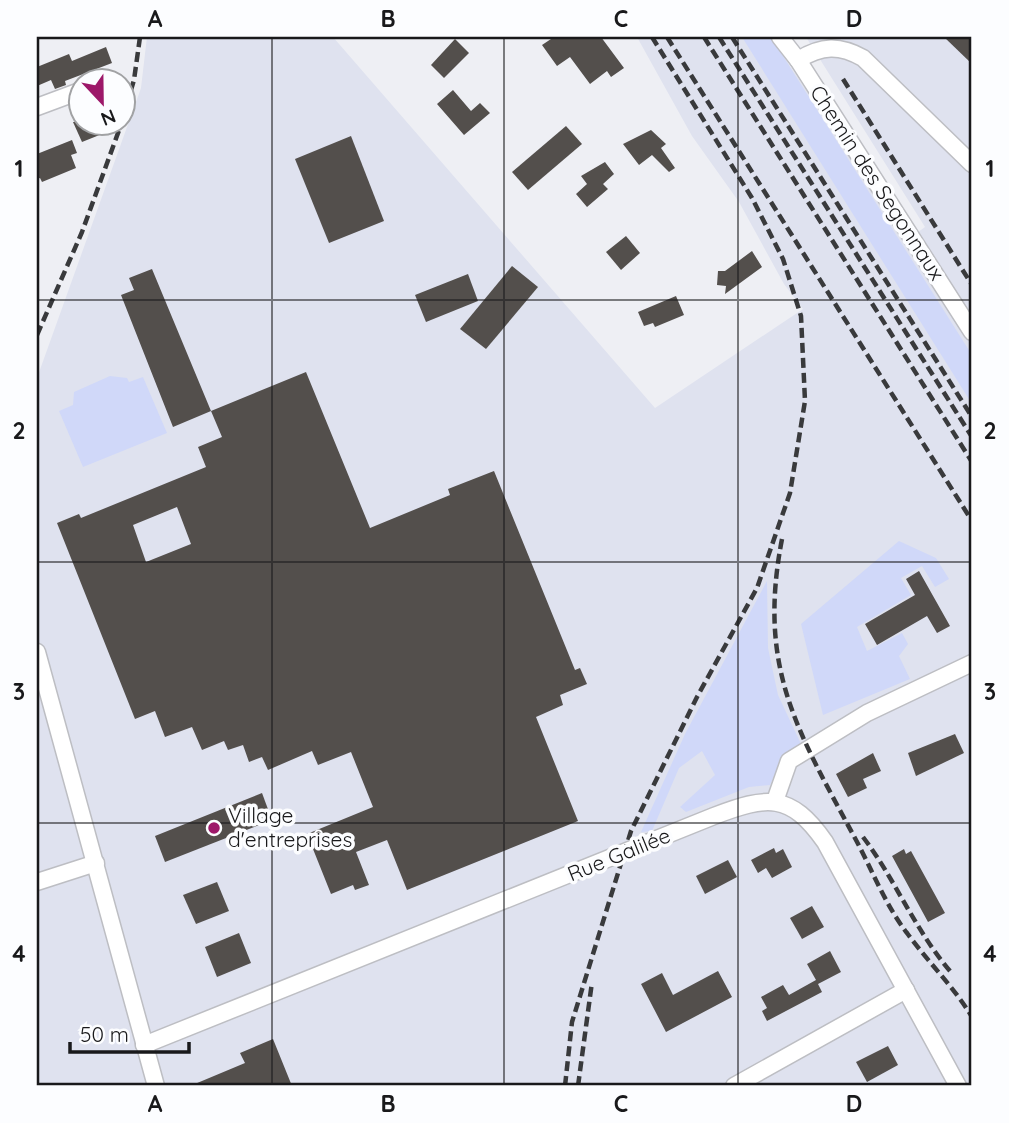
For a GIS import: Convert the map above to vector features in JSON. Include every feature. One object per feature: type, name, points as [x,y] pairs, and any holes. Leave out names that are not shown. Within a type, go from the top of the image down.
[{"type":"street","name":"Chemin des Segonnaux","points":[[780,37],[799,60],[972,332]]},
{"type":"street","points":[[799,60],[823,48],[833,47],[845,48],[863,58],[972,164]]},
{"type":"street","points":[[37,107],[66,96]]},
{"type":"street","points":[[37,652],[156,1086]]},
{"type":"street","points":[[958,1086],[825,842],[799,813],[775,801],[789,761],[867,713],[972,663]]},
{"type":"street","name":"Rue Galilée","points":[[144,1045],[745,804],[775,801]]},
{"type":"street","points":[[37,883],[96,863]]},
{"type":"street","points":[[734,1086],[906,990]]},
{"type":"shaded area","points":[[147,37],[333,37],[655,408],[803,309],[784,284],[739,202],[692,136],[637,37],[771,37],[906,241],[925,227],[806,37],[972,37],[972,1086],[37,1086],[37,378],[124,136],[136,136],[136,102],[141,88]]},
{"type":"shaded area","points":[[742,37],[771,37],[972,355],[972,404]]},
{"type":"shaded area","points":[[110,376],[127,378],[129,382],[143,377],[167,433],[83,467],[59,411],[73,405],[74,392]]},
{"type":"shaded area","points":[[899,541],[936,558],[949,579],[935,587],[922,566],[901,578],[911,595],[857,627],[867,651],[902,633],[908,644],[899,656],[910,679],[823,715],[801,624]]},
{"type":"shaded area","points":[[767,581],[768,648],[778,695],[801,744],[783,755],[770,785],[749,787],[686,812],[680,807],[715,775],[702,751],[679,768],[652,831],[641,832],[685,734]]},
{"type":"building","points":[[554,37],[601,37],[624,68],[611,77],[607,71],[590,84],[570,57],[557,66],[542,45]]},
{"type":"building","points":[[944,37],[972,37],[972,64]]},
{"type":"building","points":[[455,39],[469,53],[444,78],[431,65]]},
{"type":"building","points":[[106,47],[112,63],[104,66],[66,66],[66,85],[55,89],[51,80],[37,86],[37,67],[69,54],[72,61]]},
{"type":"building","points":[[453,90],[471,111],[480,103],[490,113],[464,135],[437,104]]},
{"type":"building","points":[[566,126],[582,144],[528,190],[512,172]]},
{"type":"building","points":[[651,130],[666,144],[661,148],[675,168],[669,172],[652,155],[639,165],[623,144]]},
{"type":"building","points":[[79,136],[97,136],[82,142]]},
{"type":"building","points":[[351,136],[384,221],[329,243],[295,159]]},
{"type":"building","points":[[72,140],[77,153],[71,155],[76,168],[42,182],[40,178],[37,179],[37,154]]},
{"type":"building","points":[[605,162],[614,174],[603,184],[608,189],[587,207],[576,194],[587,184],[581,176]]},
{"type":"building","points":[[626,236],[640,253],[621,270],[606,252]]},
{"type":"building","points":[[752,251],[762,267],[725,294],[726,286],[717,285],[718,271],[725,271]]},
{"type":"building","points":[[512,266],[538,287],[486,349],[460,329]]},
{"type":"building","points":[[152,269],[211,411],[173,427],[121,295],[134,290],[129,278]]},
{"type":"building","points":[[468,274],[478,301],[426,322],[415,295]]},
{"type":"building","points":[[676,296],[684,315],[655,327],[653,323],[644,326],[638,312]]},
{"type":"building","points":[[306,372],[370,528],[450,495],[448,489],[494,471],[575,670],[580,668],[587,684],[560,695],[563,705],[536,717],[578,821],[407,890],[387,840],[356,852],[369,885],[355,890],[353,885],[331,894],[307,834],[373,807],[351,752],[318,765],[312,751],[268,770],[262,757],[249,762],[243,745],[228,750],[224,741],[202,750],[192,727],[165,737],[155,711],[135,719],[57,523],[79,514],[81,518],[206,467],[198,447],[222,437],[211,411]],"holes":[[[177,507],[191,544],[146,562],[133,525]]]},
{"type":"building","points":[[919,571],[950,626],[937,633],[927,616],[877,645],[865,624],[915,595],[906,579]]},
{"type":"building","points":[[955,734],[964,753],[916,776],[908,753]]},
{"type":"building","points":[[873,753],[881,771],[863,779],[867,788],[848,797],[836,774]]},
{"type":"building","name":"Village d'entreprises","points":[[262,793],[272,820],[165,862],[155,836]]},
{"type":"building","points":[[774,848],[776,853],[783,849],[792,867],[772,878],[766,868],[758,873],[751,860]]},
{"type":"building","points":[[904,849],[906,854],[911,851],[945,913],[928,922],[892,856]]},
{"type":"building","points":[[728,860],[737,877],[705,894],[696,876]]},
{"type":"building","points":[[217,882],[229,911],[196,924],[183,895]]},
{"type":"building","points":[[812,906],[824,927],[802,939],[790,918]]},
{"type":"building","points":[[239,933],[251,963],[217,977],[205,947]]},
{"type":"building","points":[[830,951],[841,972],[818,984],[822,992],[767,1021],[762,1011],[767,1008],[761,997],[783,985],[789,995],[816,980],[807,964]]},
{"type":"building","points":[[718,971],[732,997],[666,1032],[641,984],[662,973],[673,995]]},
{"type":"building","points":[[273,1039],[292,1086],[190,1086],[245,1063],[240,1053]]},
{"type":"building","points":[[888,1046],[898,1065],[867,1082],[856,1062]]},
{"type":"railway","points":[[136,66],[140,37]]},
{"type":"railway","points":[[565,1086],[572,1022],[631,831],[697,697],[757,588],[790,493],[805,401],[801,316],[783,259],[752,198],[652,37]]},
{"type":"railway","points":[[667,37],[972,521]]},
{"type":"railway","points":[[704,37],[972,462]]},
{"type":"railway","points":[[719,37],[972,437]]},
{"type":"railway","points":[[732,37],[972,417]]},
{"type":"railway","points":[[843,79],[972,285]]},
{"type":"railway","points":[[37,335],[82,232],[117,136]]},
{"type":"railway","points":[[782,539],[776,584],[775,625],[779,662],[800,730],[892,911],[972,1017]]},
{"type":"railway","points":[[863,837],[926,939],[950,971]]},
{"type":"railway","points":[[578,1086],[592,982]]},
{"type":"place","name":"Village d'entreprises","points":[[214,828]]}]
